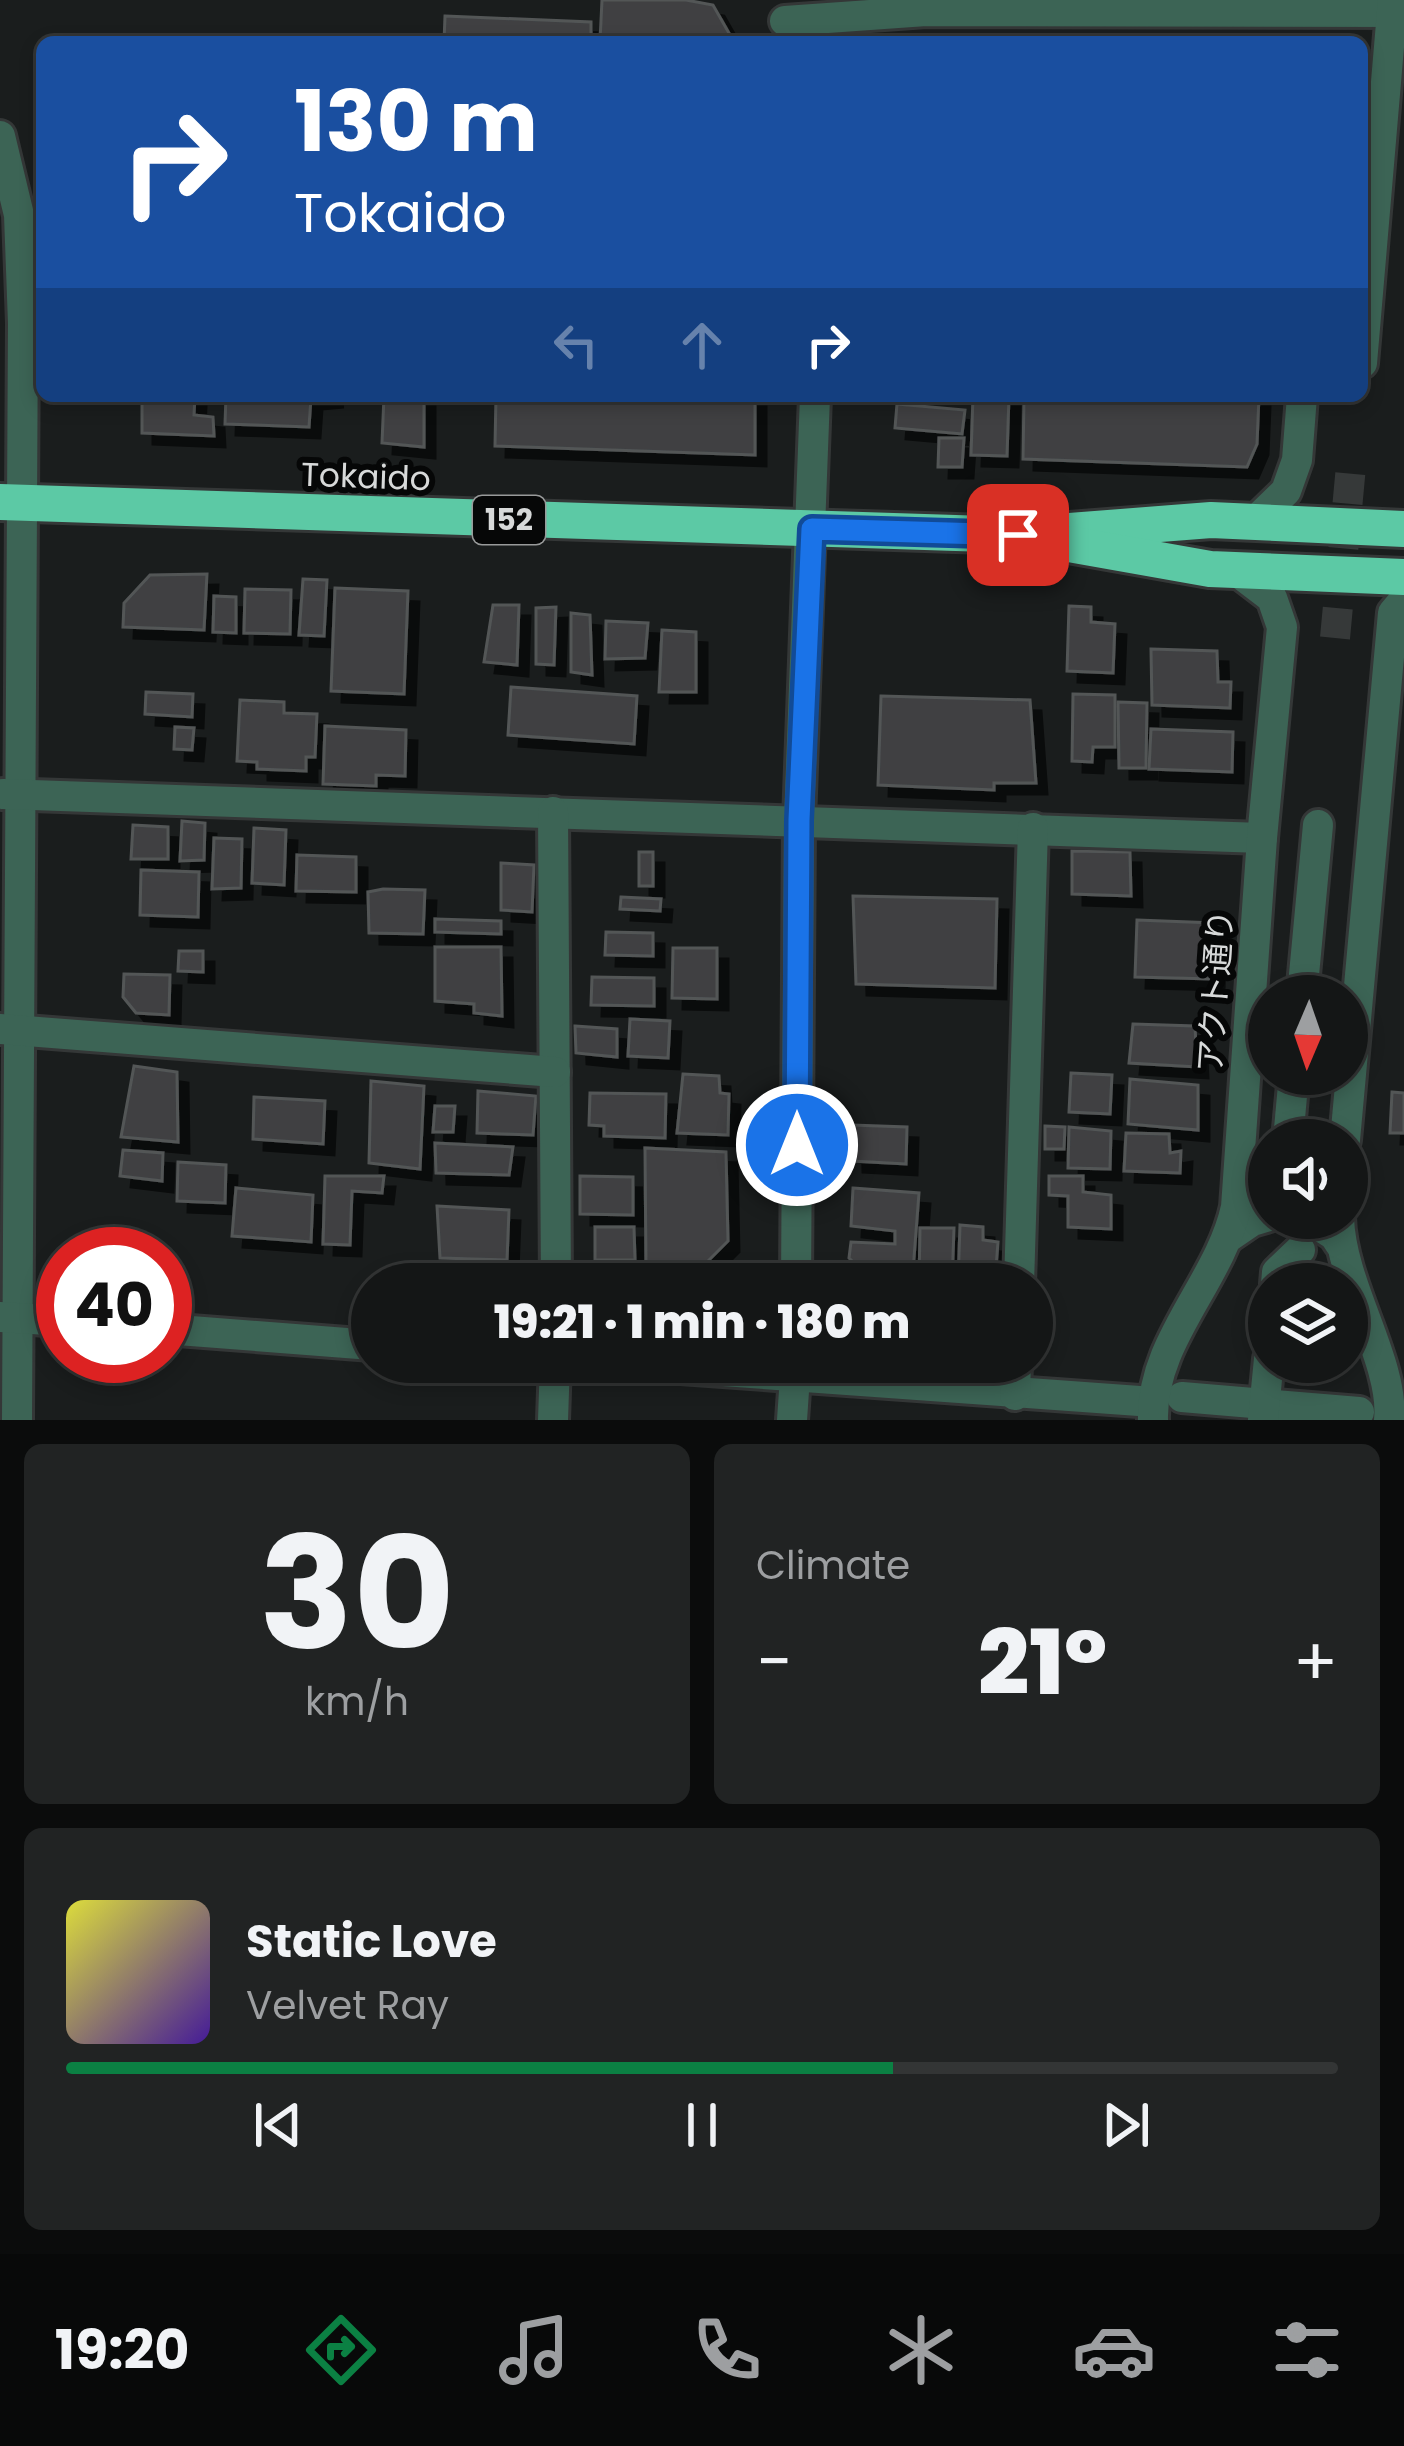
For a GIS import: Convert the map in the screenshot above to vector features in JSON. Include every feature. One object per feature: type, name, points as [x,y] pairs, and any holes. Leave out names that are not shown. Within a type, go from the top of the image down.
[{"type":"highway","name":"Tokaido","points":[[12,502],[1018,535],[1211,520],[1404,529]]},
{"type":"highway","name":"Tokaido","points":[[1018,535],[1210,569],[1404,577]]},
{"type":"street","points":[[1334,36],[1337,5]]},
{"type":"street","points":[[785,21],[926,11],[1396,8],[1368,300]]},
{"type":"street","points":[[0,136],[20,215],[12,502],[8,1317],[17,1420]]},
{"type":"street","points":[[796,1263],[799,820],[815,402]]},
{"type":"street","points":[[1252,524],[1286,491],[1297,460],[1302,402]]},
{"type":"street","name":"アクト通り","points":[[1163,1406],[1156,1376],[1230,1236],[1238,1185],[1282,627],[1272,598],[1234,569]]},
{"type":"street","points":[[1347,1119],[1393,613],[1404,600]]},
{"type":"street","points":[[10,794],[1262,838]]},
{"type":"street","points":[[553,812],[556,1263]]},
{"type":"street","points":[[1304,975],[1318,825]]},
{"type":"street","points":[[1020,1263],[1033,828]]},
{"type":"street","points":[[1372,842],[1404,843]]},
{"type":"street","points":[[11,1029],[555,1072]]},
{"type":"street","points":[[1230,1236],[1248,1223]]},
{"type":"street","points":[[910,1383],[1163,1406],[1385,1414],[1389,1395],[1342,1239]]},
{"type":"street","points":[[1286,1263],[1300,1250]]},
{"type":"street","points":[[192,1331],[351,1343]]},
{"type":"street","points":[[553,1420],[554,1383]]},
{"type":"street","points":[[792,1420],[795,1383]]},
{"type":"street","points":[[1016,1383],[1016,1395]]},
{"type":"street","points":[[1263,1420],[1267,1383]]},
{"type":"building","points":[[602,0],[686,0],[713,5],[731,36],[600,36]]},
{"type":"building","points":[[445,16],[591,22],[591,36],[444,36]]},
{"type":"building","points":[[142,402],[195,402],[194,415],[213,417],[214,436],[142,433]]},
{"type":"building","points":[[226,402],[311,402],[309,427],[225,424]]},
{"type":"building","points":[[384,402],[424,402],[424,447],[382,443]]},
{"type":"building","points":[[496,402],[755,402],[755,455],[495,446]]},
{"type":"building","points":[[973,402],[1009,402],[1007,456],[971,455]]},
{"type":"building","points":[[1024,402],[1259,402],[1257,444],[1247,467],[1023,459]]},
{"type":"building","points":[[897,404],[965,410],[962,434],[895,428]]},
{"type":"building","points":[[939,438],[964,438],[962,467],[938,467]]},
{"type":"building","points":[[207,574],[204,630],[123,627],[124,603],[150,575]]},
{"type":"building","points":[[303,579],[327,580],[324,636],[299,635]]},
{"type":"building","points":[[335,588],[408,591],[404,694],[331,691]]},
{"type":"building","points":[[245,589],[291,590],[290,634],[244,633]]},
{"type":"building","points":[[214,596],[236,597],[236,633],[213,632]]},
{"type":"building","points":[[493,605],[519,605],[517,665],[484,662]]},
{"type":"building","points":[[1069,606],[1091,607],[1091,622],[1115,624],[1113,673],[1067,671]]},
{"type":"building","points":[[556,607],[554,665],[536,664],[536,608]]},
{"type":"building","points":[[571,613],[590,615],[592,675],[571,672]]},
{"type":"building","points":[[606,621],[648,623],[645,658],[605,659]]},
{"type":"building","points":[[662,630],[696,632],[696,692],[659,692]]},
{"type":"building","points":[[1151,649],[1217,651],[1218,682],[1231,682],[1230,708],[1152,705]]},
{"type":"building","points":[[511,687],[637,696],[634,744],[508,735]]},
{"type":"building","points":[[146,692],[193,694],[192,717],[145,714]]},
{"type":"building","points":[[1073,694],[1115,695],[1115,747],[1093,747],[1092,762],[1072,761]]},
{"type":"building","points":[[881,696],[1030,700],[1036,783],[994,783],[994,790],[878,785]]},
{"type":"building","points":[[240,700],[284,702],[284,713],[317,714],[315,757],[306,757],[306,771],[257,769],[257,762],[237,761]]},
{"type":"building","points":[[1118,702],[1147,703],[1146,768],[1119,768]]},
{"type":"building","points":[[325,726],[406,730],[405,776],[376,775],[376,786],[323,784]]},
{"type":"building","points":[[175,727],[194,728],[192,750],[174,749]]},
{"type":"building","points":[[1151,729],[1233,732],[1232,772],[1149,769]]},
{"type":"building","points":[[182,821],[205,823],[204,860],[180,861]]},
{"type":"building","points":[[133,825],[168,827],[168,859],[131,859]]},
{"type":"building","points":[[254,828],[286,830],[284,885],[252,883]]},
{"type":"building","points":[[214,838],[242,839],[241,888],[212,889]]},
{"type":"building","points":[[1072,851],[1130,852],[1131,896],[1072,894]]},
{"type":"building","points":[[639,852],[653,852],[653,886],[639,886]]},
{"type":"building","points":[[297,855],[356,857],[356,892],[296,891]]},
{"type":"building","points":[[501,863],[534,865],[532,912],[501,910]]},
{"type":"building","points":[[141,870],[199,872],[198,917],[140,915]]},
{"type":"building","points":[[425,890],[423,934],[369,933],[368,892]]},
{"type":"building","points":[[853,896],[997,899],[995,988],[856,984]]},
{"type":"building","points":[[621,897],[661,899],[660,911],[620,909]]},
{"type":"building","points":[[435,919],[501,921],[501,934],[435,932]]},
{"type":"building","points":[[1137,920],[1215,923],[1213,979],[1135,977]]},
{"type":"building","points":[[606,932],[653,933],[653,956],[605,955]]},
{"type":"building","points":[[435,947],[501,947],[502,1016],[474,1013],[474,1004],[435,1001]]},
{"type":"building","points":[[673,948],[717,948],[717,999],[672,998]]},
{"type":"building","points":[[179,951],[203,951],[203,972],[178,971]]},
{"type":"building","points":[[124,974],[170,975],[169,1015],[136,1013],[123,997]]},
{"type":"building","points":[[592,977],[654,978],[654,1006],[591,1005]]},
{"type":"building","points":[[630,1019],[670,1021],[668,1058],[628,1056]]},
{"type":"building","points":[[1133,1024],[1195,1026],[1197,1067],[1129,1063]]},
{"type":"building","points":[[575,1026],[617,1029],[617,1057],[576,1053]]},
{"type":"building","points":[[134,1066],[177,1072],[178,1142],[121,1137]]},
{"type":"building","points":[[1071,1073],[1112,1075],[1110,1114],[1069,1112]]},
{"type":"building","points":[[683,1074],[719,1076],[720,1093],[729,1094],[728,1135],[677,1133]]},
{"type":"building","points":[[1130,1079],[1198,1085],[1198,1130],[1128,1124]]},
{"type":"building","points":[[371,1081],[424,1086],[420,1169],[369,1163]]},
{"type":"building","points":[[478,1091],[536,1096],[533,1135],[477,1133]]},
{"type":"building","points":[[1392,1092],[1404,1093],[1404,1133],[1390,1133]]},
{"type":"building","points":[[590,1093],[666,1094],[665,1138],[604,1136],[604,1126],[589,1125]]},
{"type":"building","points":[[254,1097],[325,1101],[323,1144],[253,1139]]},
{"type":"building","points":[[435,1106],[455,1106],[453,1132],[433,1132]]},
{"type":"building","points":[[851,1125],[907,1127],[906,1164],[852,1161]]},
{"type":"building","points":[[1045,1126],[1065,1127],[1064,1149],[1045,1149]]},
{"type":"building","points":[[1069,1127],[1111,1131],[1110,1169],[1068,1168]]},
{"type":"building","points":[[1126,1133],[1169,1134],[1170,1153],[1181,1151],[1180,1173],[1124,1171]]},
{"type":"building","points":[[435,1143],[513,1147],[509,1175],[436,1173]]},
{"type":"building","points":[[645,1148],[726,1152],[728,1241],[706,1263],[646,1263]]},
{"type":"building","points":[[123,1150],[163,1153],[162,1181],[120,1176]]},
{"type":"building","points":[[178,1162],[226,1165],[225,1203],[177,1201]]},
{"type":"building","points":[[325,1176],[384,1176],[382,1193],[352,1191],[350,1245],[323,1244]]},
{"type":"building","points":[[580,1176],[633,1177],[633,1215],[580,1214]]},
{"type":"building","points":[[1049,1176],[1083,1176],[1083,1192],[1111,1195],[1111,1229],[1068,1227],[1068,1196],[1049,1195]]},
{"type":"building","points":[[236,1188],[313,1195],[311,1242],[232,1236]]},
{"type":"building","points":[[853,1188],[919,1193],[914,1263],[854,1263],[849,1258],[851,1242],[895,1244],[895,1231],[851,1226]]},
{"type":"building","points":[[437,1206],[509,1210],[507,1260],[440,1258]]},
{"type":"building","points":[[960,1225],[983,1227],[983,1240],[998,1242],[996,1263],[959,1263]]},
{"type":"building","points":[[595,1227],[634,1227],[635,1260],[595,1260]]},
{"type":"building","points":[[920,1228],[954,1228],[953,1263],[919,1263]]},
{"type":"tunnel","points":[[1335,638],[1351,466]]},
{"type":"route","points":[[797,1145],[799,820],[812,529],[1018,535]]}]
